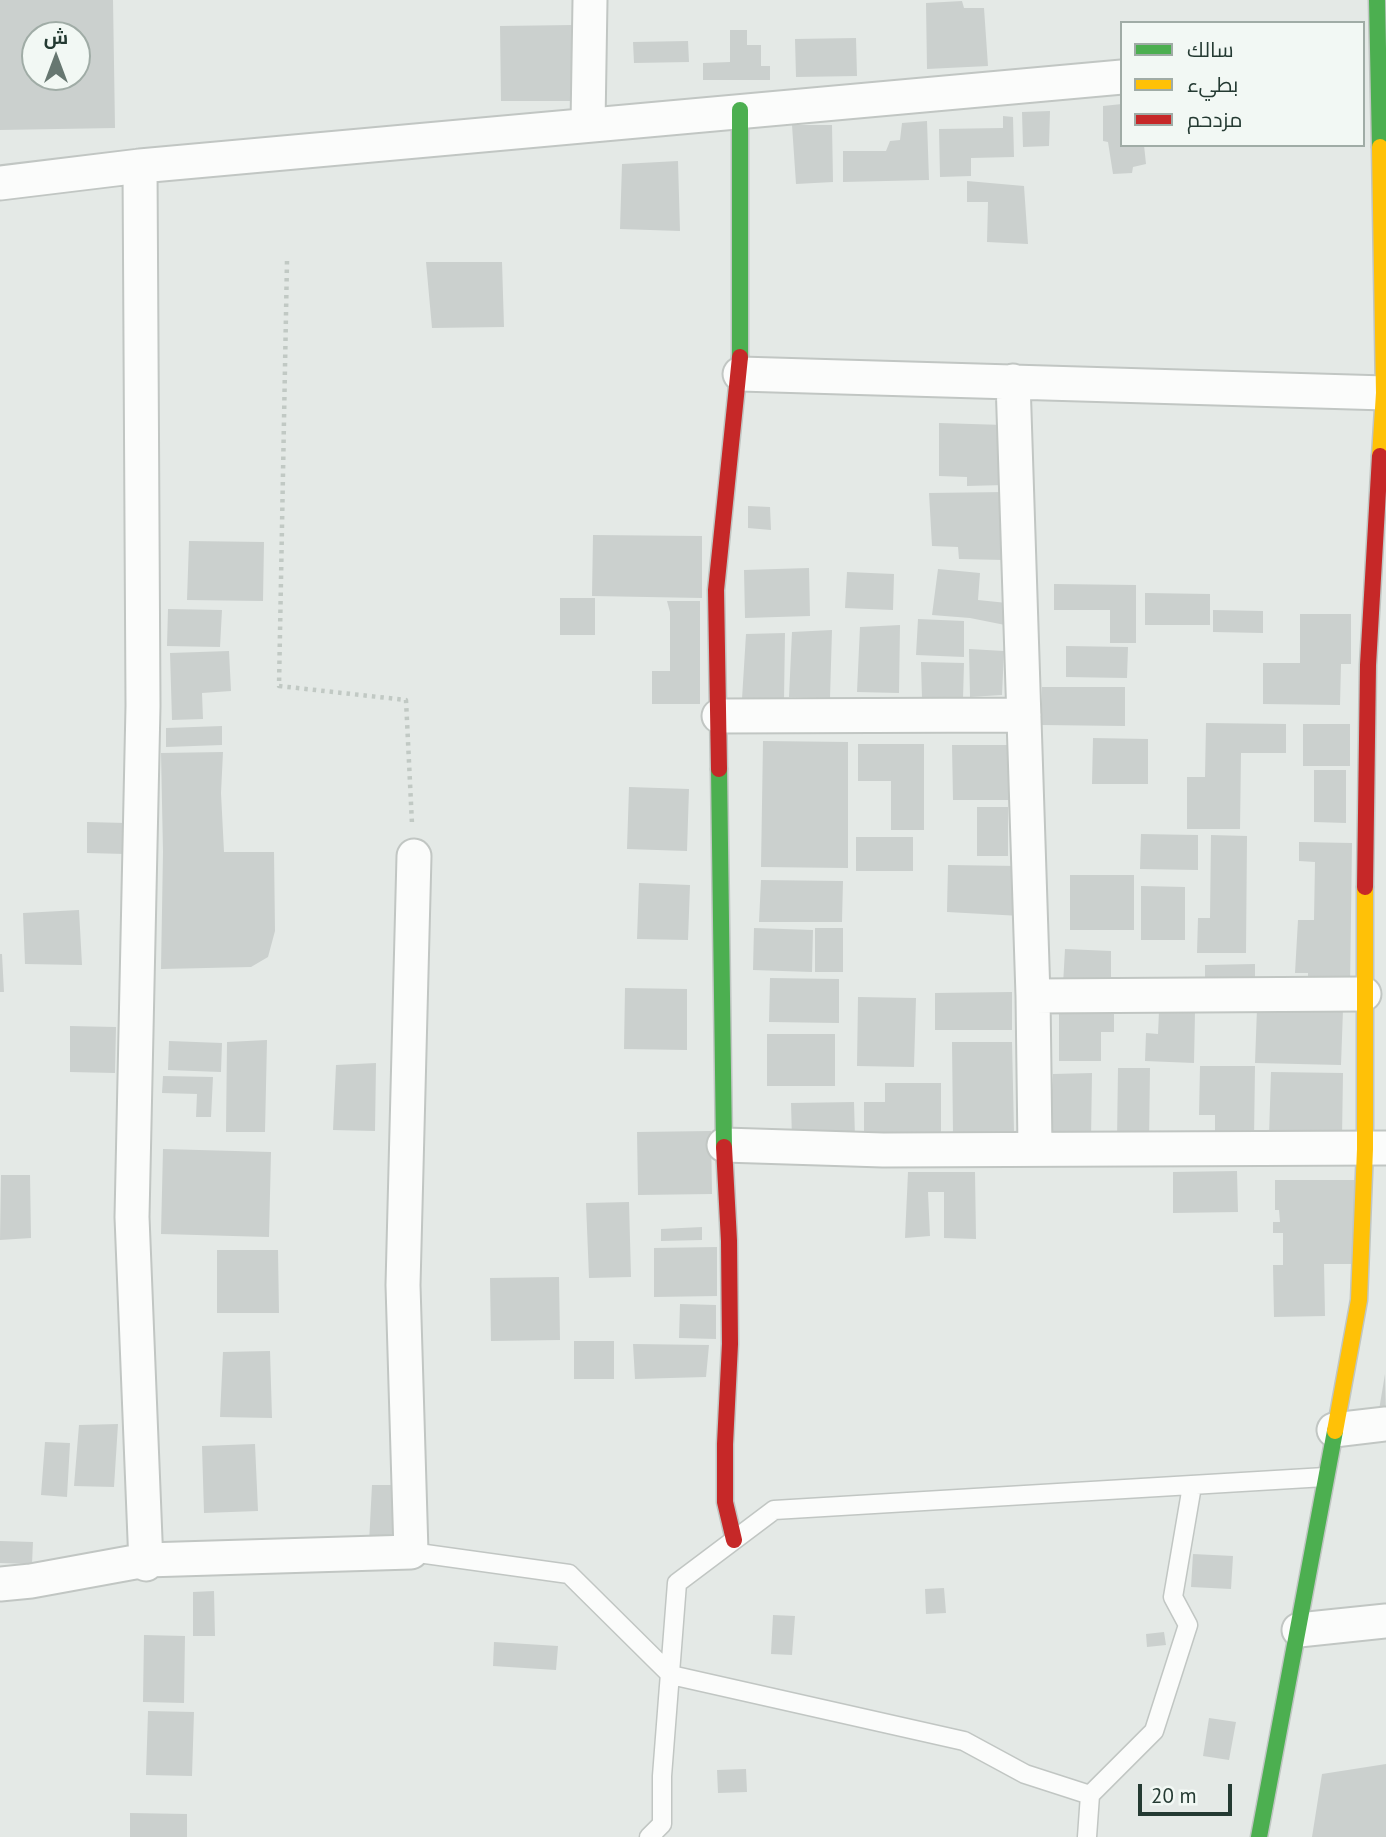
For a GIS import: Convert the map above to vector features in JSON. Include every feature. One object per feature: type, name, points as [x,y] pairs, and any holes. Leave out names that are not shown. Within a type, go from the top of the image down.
[{"type":"street","points":[[588,124],[590,0]]},
{"type":"street","points":[[1259,1837],[1359,1300],[1375,1149],[1364,994],[1376,918],[1377,665],[1385,393],[1376,55],[1377,0]]},
{"type":"street","points":[[0,183],[140,166],[1120,77]]},
{"type":"street","points":[[734,1540],[725,1502],[730,1343],[729,1241],[724,1145],[716,590],[740,374],[740,110]]},
{"type":"street","points":[[140,166],[144,706],[132,1217],[146,1562]]},
{"type":"street","points":[[740,374],[1385,393]]},
{"type":"street","points":[[1013,381],[1033,996],[1035,1148]]},
{"type":"street","points":[[719,716],[1024,715]]},
{"type":"street","points":[[0,1584],[146,1562],[411,1552],[403,1285],[414,856]]},
{"type":"street","points":[[1033,996],[1364,994]]},
{"type":"street","points":[[724,1145],[883,1150],[1375,1149]]},
{"type":"street","points":[[1334,1430],[1386,1424]]},
{"type":"street","points":[[1299,1630],[1386,1621]]},
{"type":"lane","points":[[649,1837],[663,1824],[663,1776],[677,1583],[774,1510],[1325,1477]]},
{"type":"lane","points":[[1087,1837],[1090,1795],[1154,1731],[1188,1625],[1172,1597],[1192,1486]]},
{"type":"lane","points":[[411,1552],[569,1574],[671,1675],[964,1741],[1025,1774],[1090,1795]]},
{"type":"path","points":[[287,261],[279,686],[405,700],[414,856]]},
{"type":"building","points":[[0,0],[113,0],[115,128],[0,130]]},
{"type":"building","points":[[962,1],[964,8],[984,8],[988,66],[927,69],[926,3]]},
{"type":"building","points":[[573,25],[574,101],[501,101],[500,26]]},
{"type":"building","points":[[730,30],[747,30],[747,45],[761,45],[761,66],[770,66],[770,80],[703,80],[703,63],[730,62]]},
{"type":"building","points":[[856,38],[857,76],[796,77],[795,39]]},
{"type":"building","points":[[688,41],[689,62],[634,63],[633,42]]},
{"type":"building","points":[[1120,104],[1120,147],[1144,147],[1146,164],[1133,167],[1132,173],[1113,174],[1108,142],[1103,141],[1103,106]]},
{"type":"building","points":[[1050,111],[1049,146],[1023,147],[1022,112]]},
{"type":"building","points":[[1003,116],[1013,117],[1014,157],[971,158],[971,176],[940,177],[939,129],[1003,128]]},
{"type":"building","points":[[927,121],[929,180],[843,182],[843,151],[886,151],[890,141],[900,140],[902,123]]},
{"type":"building","points":[[792,125],[832,125],[833,182],[796,184]]},
{"type":"building","points":[[678,161],[680,231],[620,229],[622,164]]},
{"type":"building","points":[[967,181],[1024,186],[1028,244],[987,242],[988,202],[967,202]]},
{"type":"building","points":[[426,262],[502,262],[504,327],[432,328]]},
{"type":"building","points":[[939,423],[1004,425],[1004,485],[967,486],[967,477],[939,476]]},
{"type":"building","points":[[1005,492],[1004,560],[959,559],[958,547],[932,546],[929,493]]},
{"type":"building","points":[[748,506],[770,507],[771,530],[748,528]]},
{"type":"building","points":[[593,535],[702,536],[702,598],[592,596]]},
{"type":"building","points":[[189,541],[264,542],[263,601],[187,600]]},
{"type":"building","points":[[809,568],[810,616],[745,618],[744,570]]},
{"type":"building","points":[[938,569],[980,573],[978,600],[1007,603],[1005,625],[970,618],[932,615]]},
{"type":"building","points":[[847,572],[894,574],[893,610],[845,608]]},
{"type":"building","points":[[1054,584],[1136,585],[1136,643],[1110,643],[1110,610],[1054,610]]},
{"type":"building","points":[[1145,593],[1210,594],[1210,625],[1145,625]]},
{"type":"building","points":[[560,598],[595,598],[595,635],[560,635]]},
{"type":"building","points":[[667,601],[700,601],[700,704],[652,704],[652,671],[670,671],[670,612]]},
{"type":"building","points":[[168,609],[222,610],[220,647],[167,646]]},
{"type":"building","points":[[1213,610],[1263,611],[1263,633],[1213,632]]},
{"type":"building","points":[[1300,614],[1351,614],[1351,664],[1341,664],[1340,705],[1263,704],[1263,663],[1300,663]]},
{"type":"building","points":[[918,619],[964,621],[964,657],[916,655]]},
{"type":"building","points":[[900,625],[899,693],[857,692],[860,627]]},
{"type":"building","points":[[832,630],[830,698],[789,697],[792,632]]},
{"type":"building","points":[[785,633],[784,700],[742,699],[746,634]]},
{"type":"building","points":[[1066,646],[1128,647],[1127,678],[1066,677]]},
{"type":"building","points":[[969,649],[1004,651],[1002,695],[970,697]]},
{"type":"building","points":[[229,651],[231,691],[202,693],[203,719],[172,720],[170,653]]},
{"type":"building","points":[[921,662],[964,663],[963,699],[922,698]]},
{"type":"building","points":[[1042,687],[1125,687],[1125,726],[1042,725]]},
{"type":"building","points":[[1206,723],[1286,724],[1286,753],[1241,753],[1240,829],[1187,829],[1187,777],[1205,777]]},
{"type":"building","points":[[1303,724],[1350,724],[1350,766],[1303,766]]},
{"type":"building","points":[[222,726],[222,745],[166,747],[166,728]]},
{"type":"building","points":[[1093,738],[1148,739],[1148,784],[1092,784]]},
{"type":"building","points":[[763,741],[848,742],[848,868],[761,867]]},
{"type":"building","points":[[858,744],[924,744],[924,830],[891,830],[891,781],[858,781]]},
{"type":"building","points":[[952,745],[1008,745],[1009,800],[953,800]]},
{"type":"building","points":[[223,752],[221,793],[224,852],[274,852],[275,931],[268,957],[251,967],[161,969],[161,753]]},
{"type":"building","points":[[1314,770],[1346,770],[1346,823],[1314,822]]},
{"type":"building","points":[[629,787],[689,789],[687,851],[627,849]]},
{"type":"building","points":[[977,807],[1008,807],[1008,856],[977,856]]},
{"type":"building","points":[[87,822],[126,823],[125,854],[87,853]]},
{"type":"building","points":[[1141,834],[1198,835],[1198,870],[1140,869]]},
{"type":"building","points":[[1211,835],[1247,836],[1246,953],[1197,953],[1198,918],[1210,918]]},
{"type":"building","points":[[856,837],[913,837],[913,871],[856,871]]},
{"type":"building","points":[[1299,842],[1352,843],[1350,988],[1308,988],[1308,973],[1295,973],[1298,920],[1314,920],[1315,862],[1299,861]]},
{"type":"building","points":[[948,865],[1018,866],[1021,916],[947,912]]},
{"type":"building","points":[[1070,875],[1134,875],[1134,930],[1070,930]]},
{"type":"building","points":[[761,880],[843,881],[842,922],[759,922]]},
{"type":"building","points":[[639,883],[690,885],[688,940],[637,939]]},
{"type":"building","points":[[1141,886],[1185,887],[1185,940],[1141,940]]},
{"type":"building","points":[[79,910],[82,965],[25,964],[23,913]]},
{"type":"building","points":[[754,928],[813,930],[812,972],[753,970]]},
{"type":"building","points":[[815,928],[843,928],[843,972],[815,972]]},
{"type":"building","points":[[1065,949],[1111,951],[1111,987],[1063,985]]},
{"type":"building","points":[[2,954],[4,992],[0,992]]},
{"type":"building","points":[[1255,964],[1255,988],[1205,988],[1205,965]]},
{"type":"building","points":[[770,978],[839,979],[839,1023],[769,1022]]},
{"type":"building","points":[[625,988],[687,989],[687,1050],[624,1049]]},
{"type":"building","points":[[1012,992],[1012,1030],[935,1030],[935,993]]},
{"type":"building","points":[[858,997],[916,998],[914,1067],[857,1066]]},
{"type":"building","points":[[1257,1008],[1343,1010],[1341,1065],[1255,1063]]},
{"type":"building","points":[[1059,1010],[1114,1011],[1114,1032],[1101,1032],[1101,1061],[1059,1061]]},
{"type":"building","points":[[1159,1011],[1195,1012],[1194,1063],[1145,1061],[1146,1033],[1158,1034]]},
{"type":"building","points":[[70,1026],[116,1027],[115,1073],[70,1072]]},
{"type":"building","points":[[767,1034],[835,1034],[835,1086],[767,1086]]},
{"type":"building","points":[[267,1040],[265,1132],[226,1132],[227,1042]]},
{"type":"building","points":[[169,1041],[222,1043],[221,1072],[168,1070]]},
{"type":"building","points":[[952,1042],[1012,1042],[1014,1132],[953,1134]]},
{"type":"building","points":[[376,1063],[375,1131],[333,1130],[336,1065]]},
{"type":"building","points":[[1200,1066],[1255,1066],[1254,1140],[1215,1140],[1215,1115],[1199,1115]]},
{"type":"building","points":[[1118,1068],[1150,1068],[1149,1143],[1117,1142]]},
{"type":"building","points":[[1271,1072],[1343,1073],[1342,1137],[1269,1136]]},
{"type":"building","points":[[1092,1073],[1091,1140],[1049,1139],[1053,1074]]},
{"type":"building","points":[[163,1076],[213,1077],[211,1117],[196,1117],[197,1094],[162,1093]]},
{"type":"building","points":[[885,1083],[941,1083],[941,1136],[864,1136],[864,1102],[885,1102]]},
{"type":"building","points":[[854,1102],[855,1138],[792,1139],[791,1103]]},
{"type":"building","points":[[711,1131],[712,1194],[638,1195],[637,1132]]},
{"type":"building","points":[[163,1149],[271,1152],[269,1237],[161,1234]]},
{"type":"building","points":[[1237,1171],[1238,1212],[1173,1213],[1173,1172]]},
{"type":"building","points":[[908,1172],[975,1172],[976,1239],[944,1238],[944,1192],[928,1192],[930,1236],[905,1238]]},
{"type":"building","points":[[1,1175],[30,1175],[31,1238],[0,1240]]},
{"type":"building","points":[[1275,1180],[1356,1180],[1356,1264],[1324,1264],[1325,1316],[1274,1317],[1273,1265],[1283,1265],[1283,1233],[1273,1233],[1273,1222],[1280,1222],[1279,1210],[1275,1210]]},
{"type":"building","points":[[629,1202],[631,1277],[589,1278],[586,1203]]},
{"type":"building","points":[[702,1227],[702,1240],[661,1241],[661,1229]]},
{"type":"building","points":[[717,1247],[717,1296],[654,1297],[654,1248]]},
{"type":"building","points":[[217,1250],[278,1250],[279,1313],[217,1313]]},
{"type":"building","points":[[559,1277],[560,1340],[491,1341],[490,1278]]},
{"type":"building","points":[[680,1304],[716,1305],[716,1339],[679,1338]]},
{"type":"building","points":[[574,1341],[614,1341],[614,1379],[574,1379]]},
{"type":"building","points":[[633,1344],[709,1345],[706,1377],[635,1379]]},
{"type":"building","points":[[270,1351],[272,1418],[220,1417],[223,1352]]},
{"type":"building","points":[[1385,1374],[1386,1416],[1378,1416]]},
{"type":"building","points":[[118,1424],[114,1487],[74,1486],[79,1425]]},
{"type":"building","points":[[45,1442],[70,1443],[67,1497],[41,1495]]},
{"type":"building","points":[[255,1444],[258,1511],[204,1513],[202,1446]]},
{"type":"building","points":[[372,1485],[400,1485],[401,1542],[369,1543]]},
{"type":"building","points":[[0,1541],[33,1542],[32,1564],[0,1563]]},
{"type":"building","points":[[1193,1554],[1233,1556],[1231,1589],[1191,1587]]},
{"type":"building","points":[[944,1588],[946,1613],[926,1614],[925,1589]]},
{"type":"building","points":[[214,1591],[215,1636],[193,1636],[193,1592]]},
{"type":"building","points":[[773,1615],[795,1616],[792,1655],[771,1654]]},
{"type":"building","points":[[1164,1632],[1166,1645],[1147,1647],[1146,1634]]},
{"type":"building","points":[[144,1635],[185,1636],[184,1703],[143,1702]]},
{"type":"building","points":[[494,1642],[558,1646],[556,1670],[493,1666]]},
{"type":"building","points":[[148,1711],[194,1712],[192,1776],[146,1775]]},
{"type":"building","points":[[1209,1718],[1236,1722],[1229,1760],[1203,1756]]},
{"type":"building","points":[[1386,1764],[1386,1837],[1312,1837],[1322,1774]]},
{"type":"building","points":[[746,1769],[747,1792],[718,1793],[717,1770]]},
{"type":"building","points":[[130,1813],[187,1814],[187,1837],[130,1837]]},
{"type":"traffic: fast","points":[[1377,0],[1380,147]]},
{"type":"traffic: fast","points":[[740,110],[740,357]]},
{"type":"traffic: fast","points":[[719,769],[724,1147]]},
{"type":"traffic: fast","points":[[1259,1837],[1335,1431]]},
{"type":"traffic: slow","points":[[1380,147],[1384,393],[1380,456]]},
{"type":"traffic: slow","points":[[1335,1431],[1359,1300],[1365,1149],[1365,887]]},
{"type":"traffic: jam","points":[[719,769],[716,590],[740,357]]},
{"type":"traffic: jam","points":[[1365,887],[1368,665],[1380,456]]},
{"type":"traffic: jam","points":[[724,1147],[729,1241],[730,1344],[725,1502],[734,1540]]}]
